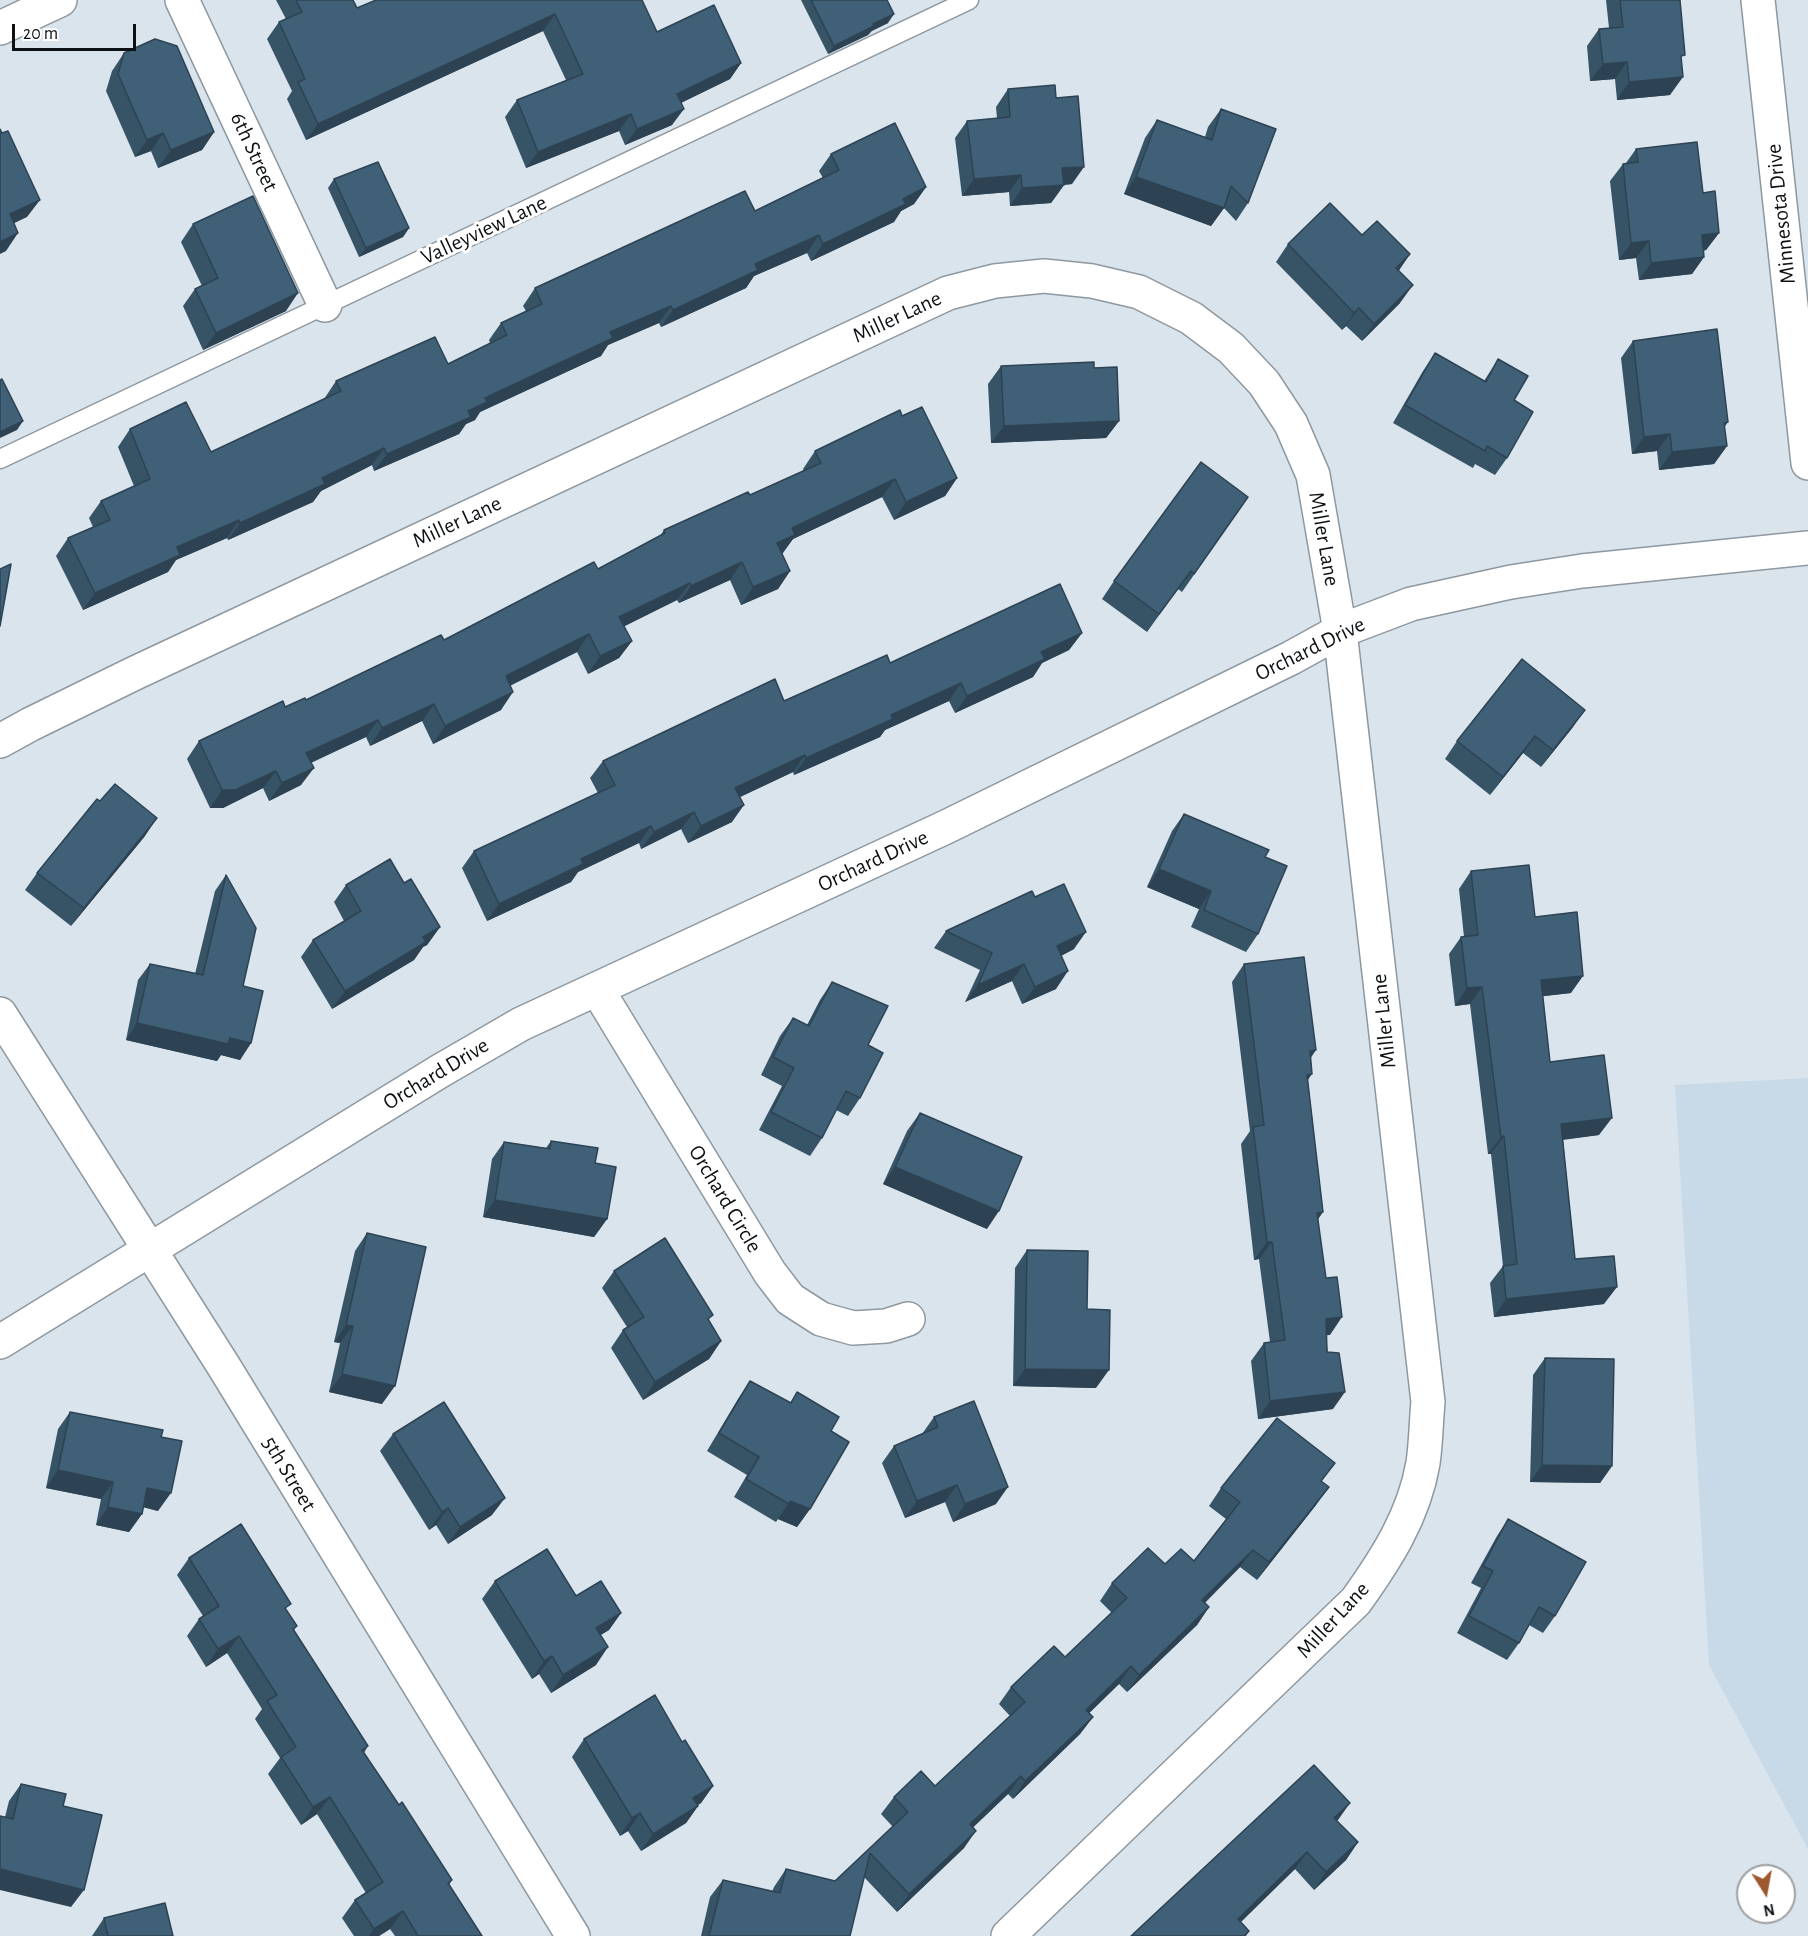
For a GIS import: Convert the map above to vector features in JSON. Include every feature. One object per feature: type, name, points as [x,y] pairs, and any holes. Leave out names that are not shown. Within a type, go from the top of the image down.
[{"type":"street","points":[[0,28],[60,0]]},
{"type":"street","name":"6th Street","points":[[182,0],[326,305]]},
{"type":"street","name":"Minnesota Drive","points":[[1758,0],[1797,254],[1808,463]]},
{"type":"street","name":"Miller Lane","points":[[0,741],[135,673],[948,293],[995,280],[1044,276],[1092,281],[1139,292],[1191,318],[1231,348],[1264,382],[1291,424],[1313,475],[1341,631],[1428,1402],[1423,1464],[1408,1513],[1386,1559],[1356,1601],[1008,1936]]},
{"type":"street","name":"Orchard Drive","points":[[0,1342],[440,1071],[521,1024],[946,827],[1291,658],[1341,631],[1411,604],[1510,582],[1582,571],[1808,548]]},
{"type":"street","name":"Orchard Circle","points":[[597,989],[770,1273],[790,1299],[821,1319],[853,1328],[886,1326],[908,1319]]},
{"type":"street","name":"5th Street","points":[[0,1014],[223,1365],[573,1936]]},
{"type":"lane","name":"Valleyview Lane","points":[[0,459],[969,0]]},
{"type":"shaded area","points":[[1808,1078],[1808,1849],[1709,1665],[1675,1085]]},
{"type":"building","points":[[296,0],[353,0],[357,8],[376,0],[642,0],[657,32],[714,5],[741,63],[677,94],[684,109],[637,129],[631,114],[538,152],[517,100],[583,74],[555,14],[318,124],[298,82],[305,79],[279,22],[302,12]]},
{"type":"building","points":[[811,0],[887,0],[894,14],[834,46]]},
{"type":"building","points":[[1620,0],[1680,0],[1685,55],[1681,56],[1683,77],[1629,82],[1627,62],[1603,64],[1599,29],[1623,27]]},
{"type":"building","points":[[155,39],[177,46],[214,132],[171,150],[163,133],[147,140],[118,74],[124,53]]},
{"type":"building","points":[[1055,85],[1056,98],[1078,96],[1084,167],[1062,168],[1064,185],[1022,188],[1021,175],[974,179],[967,121],[1010,117],[1008,89]]},
{"type":"building","points":[[1221,109],[1276,129],[1248,203],[1231,186],[1224,208],[1136,177],[1157,120],[1212,140]]},
{"type":"building","points":[[895,123],[926,187],[903,199],[906,204],[823,244],[819,235],[755,264],[758,270],[673,310],[671,306],[610,332],[613,338],[485,398],[487,402],[468,411],[471,417],[387,454],[384,448],[322,478],[325,484],[240,523],[239,520],[177,547],[180,555],[95,593],[68,538],[110,520],[101,501],[150,479],[130,429],[186,402],[211,452],[341,391],[336,381],[435,337],[448,364],[507,335],[501,323],[542,304],[535,288],[745,191],[755,211],[839,170],[831,154]]},
{"type":"building","points":[[0,129],[2,133],[8,131],[40,200],[10,214],[18,233],[0,242]]},
{"type":"building","points":[[1697,142],[1703,193],[1715,191],[1719,233],[1702,235],[1704,257],[1651,263],[1649,241],[1631,243],[1623,164],[1638,162],[1636,149]]},
{"type":"building","points":[[378,162],[409,228],[366,248],[334,179]]},
{"type":"building","points":[[253,196],[298,293],[216,333],[195,289],[218,278],[193,224]]},
{"type":"building","points":[[1330,203],[1362,235],[1377,221],[1410,254],[1396,268],[1413,285],[1374,324],[1359,308],[1354,313],[1288,244]]},
{"type":"building","points":[[1717,329],[1728,422],[1724,423],[1727,446],[1672,452],[1670,434],[1644,437],[1633,341]]},
{"type":"building","points":[[1435,353],[1486,382],[1498,359],[1528,376],[1514,400],[1533,412],[1507,458],[1487,446],[1485,451],[1405,405]]},
{"type":"building","points":[[1094,362],[1094,368],[1117,367],[1119,421],[1004,426],[1001,366]]},
{"type":"building","points":[[2,379],[23,421],[0,432],[0,380]]},
{"type":"building","points":[[922,407],[957,478],[906,502],[895,479],[792,528],[795,535],[777,543],[790,571],[753,587],[742,562],[691,586],[690,583],[619,617],[632,641],[600,656],[589,634],[506,676],[513,692],[445,726],[434,704],[382,728],[378,720],[306,753],[314,768],[282,783],[276,771],[235,790],[222,790],[199,741],[283,701],[285,707],[305,698],[306,700],[441,635],[444,640],[594,562],[598,569],[665,533],[664,530],[748,492],[750,495],[821,463],[815,451],[900,410],[902,416]]},
{"type":"building","points":[[1201,462],[1248,497],[1194,574],[1191,571],[1159,614],[1114,581]]},
{"type":"building","points":[[11,564],[0,626],[0,569]]},
{"type":"building","points":[[1060,584],[1082,633],[1041,652],[1045,659],[967,696],[961,683],[891,715],[893,719],[806,758],[805,755],[735,788],[744,805],[701,826],[694,812],[654,832],[651,826],[581,859],[583,864],[499,904],[474,851],[615,785],[603,761],[775,679],[784,701],[887,655],[890,663]]},
{"type":"building","points":[[1522,659],[1585,710],[1553,750],[1535,736],[1503,777],[1457,741]]},
{"type":"building","points":[[115,784],[157,818],[84,908],[37,873],[97,799],[100,801]]},
{"type":"building","points":[[1184,814],[1269,850],[1265,857],[1287,866],[1258,934],[1204,910],[1211,891],[1159,869]]},
{"type":"building","points":[[390,859],[404,883],[411,879],[440,927],[423,937],[426,942],[345,991],[313,940],[361,911],[346,885]]},
{"type":"building","points":[[1529,865],[1535,917],[1577,912],[1583,976],[1541,980],[1550,1062],[1604,1055],[1612,1118],[1561,1124],[1575,1259],[1614,1256],[1617,1287],[1506,1299],[1503,1266],[1517,1264],[1504,1136],[1501,1137],[1482,987],[1467,988],[1461,937],[1478,935],[1471,871]]},
{"type":"building","points":[[226,875],[256,928],[243,986],[263,991],[251,1043],[230,1038],[228,1044],[137,1023],[150,964],[203,975]]},
{"type":"building","points":[[1064,884],[1086,932],[1057,946],[1068,971],[1035,987],[1024,964],[978,985],[992,953],[946,931],[1032,891],[1035,897]]},
{"type":"building","points":[[1304,957],[1316,1050],[1310,1051],[1312,1074],[1307,1075],[1323,1212],[1317,1213],[1326,1278],[1337,1277],[1342,1317],[1326,1319],[1327,1352],[1339,1353],[1345,1392],[1270,1401],[1264,1343],[1285,1340],[1272,1242],[1267,1242],[1253,1127],[1264,1125],[1244,964]]},
{"type":"building","points":[[832,982],[888,1006],[868,1045],[883,1053],[860,1098],[846,1091],[822,1138],[771,1112],[794,1068],[773,1057],[793,1018],[809,1026]]},
{"type":"building","points":[[920,1113],[1022,1157],[999,1211],[895,1167]]},
{"type":"building","points":[[551,1141],[598,1148],[595,1163],[616,1167],[607,1219],[495,1200],[504,1142],[550,1149]]},
{"type":"building","points":[[367,1233],[426,1247],[395,1386],[342,1374],[353,1326],[346,1325]]},
{"type":"building","points":[[665,1238],[713,1315],[708,1319],[721,1341],[655,1382],[623,1330],[644,1317],[614,1271]]},
{"type":"building","points":[[1027,1250],[1088,1251],[1087,1309],[1110,1310],[1109,1370],[1025,1369]]},
{"type":"building","points":[[1545,1358],[1614,1359],[1612,1466],[1542,1465]]},
{"type":"building","points":[[750,1381],[791,1403],[797,1392],[839,1417],[831,1431],[849,1442],[810,1509],[790,1501],[789,1504],[746,1479],[759,1457],[719,1433]]},
{"type":"building","points":[[974,1401],[1008,1487],[965,1504],[957,1485],[917,1501],[894,1446],[938,1427],[934,1417]]},
{"type":"building","points":[[444,1402],[505,1498],[460,1527],[448,1508],[442,1512],[393,1434]]},
{"type":"building","points":[[70,1412],[163,1430],[161,1437],[182,1441],[171,1493],[147,1488],[142,1514],[108,1507],[113,1482],[58,1470]]},
{"type":"building","points":[[1277,1418],[1335,1463],[1321,1481],[1329,1487],[1269,1562],[1253,1550],[1202,1600],[1209,1607],[1139,1675],[1131,1666],[1086,1710],[1093,1717],[1025,1781],[1021,1776],[970,1824],[976,1831],[909,1894],[870,1853],[850,1936],[709,1936],[723,1880],[780,1893],[786,1869],[835,1881],[908,1812],[894,1797],[921,1771],[935,1786],[1025,1702],[1011,1687],[1054,1646],[1065,1657],[1127,1598],[1112,1583],[1148,1548],[1165,1564],[1181,1549],[1194,1561],[1240,1502],[1221,1488]]},
{"type":"building","points":[[1508,1519],[1586,1562],[1555,1616],[1539,1607],[1519,1643],[1469,1616],[1493,1571],[1483,1566]]},
{"type":"building","points":[[241,1524],[291,1604],[285,1608],[297,1626],[293,1629],[368,1746],[362,1750],[399,1805],[402,1802],[452,1880],[448,1883],[482,1936],[418,1936],[403,1911],[374,1929],[355,1900],[383,1882],[330,1797],[313,1807],[281,1757],[296,1747],[267,1701],[277,1695],[239,1636],[218,1649],[199,1619],[219,1606],[189,1558]]},
{"type":"building","points":[[547,1549],[576,1596],[601,1581],[621,1613],[596,1628],[608,1647],[563,1675],[552,1656],[544,1661],[495,1581]]},
{"type":"building","points":[[655,1695],[682,1742],[685,1740],[713,1786],[693,1798],[698,1806],[653,1834],[640,1813],[632,1818],[584,1739]]},
{"type":"building","points":[[1314,1765],[1350,1803],[1334,1818],[1358,1842],[1326,1872],[1307,1852],[1238,1919],[1249,1931],[1244,1936],[1131,1936]]},
{"type":"building","points":[[21,1784],[66,1794],[63,1806],[102,1815],[84,1890],[0,1869],[0,1816],[13,1819]]},
{"type":"building","points":[[165,1903],[173,1936],[108,1936],[104,1918]]}]
